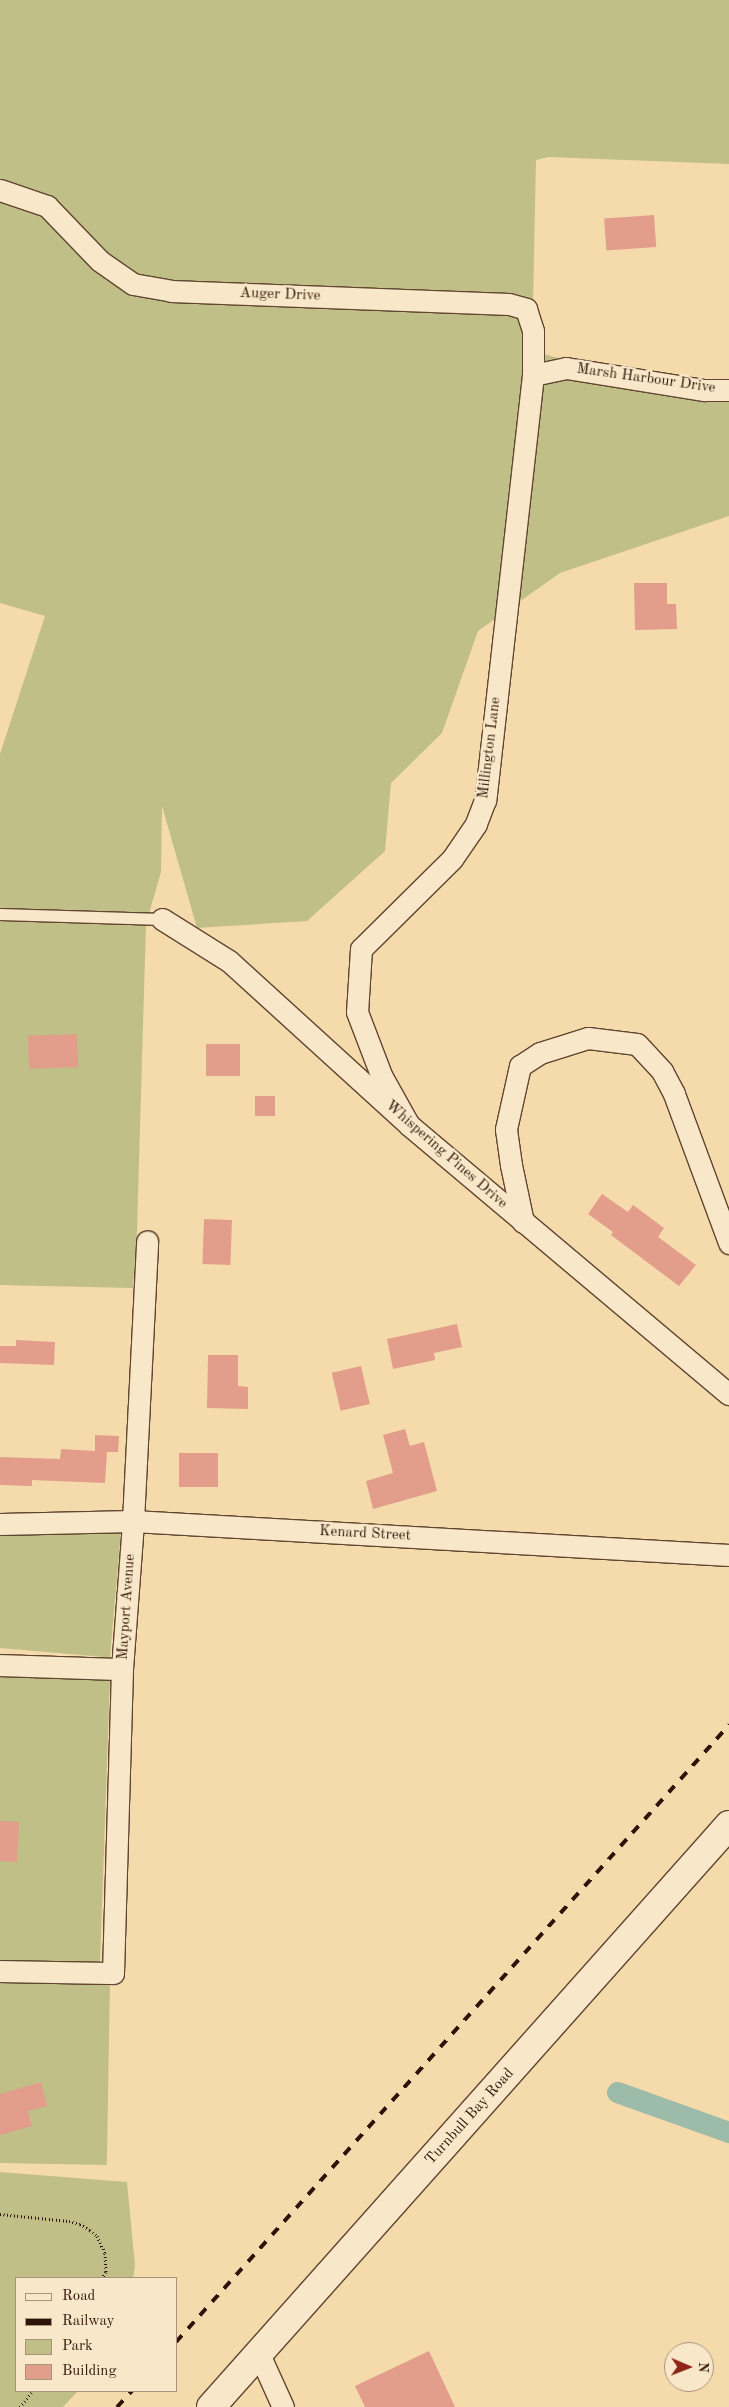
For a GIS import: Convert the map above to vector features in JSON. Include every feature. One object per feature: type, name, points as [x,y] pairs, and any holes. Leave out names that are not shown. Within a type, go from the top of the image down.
[{"type":"street","name":"Auger Drive","points":[[0,190],[47,206],[100,261],[133,284],[171,291],[509,304],[526,309],[533,332],[533,375]]},
{"type":"street","name":"Marsh Harbour Drive","points":[[533,375],[566,368],[704,390],[729,390]]},
{"type":"street","name":"Millington Lane","points":[[409,1125],[381,1075],[357,1012],[361,949],[452,859],[476,824],[485,800],[533,375]]},
{"type":"street","name":"Whispering Pines Drive","points":[[162,919],[229,961],[409,1125],[729,1394]]},
{"type":"street","points":[[523,1222],[511,1165],[506,1129],[520,1066],[540,1053],[588,1038],[637,1044],[662,1071],[674,1094],[729,1243]]},
{"type":"street","name":"Mayport Avenue","points":[[0,1971],[113,1973],[122,1669],[133,1521],[147,1241]]},
{"type":"street","name":"Kenard Street","points":[[0,1524],[133,1521],[729,1555]]},
{"type":"street","points":[[0,1665],[122,1669]]},
{"type":"street","name":"Turnbull Bay Road","points":[[211,2407],[729,1826]]},
{"type":"street","points":[[259,2354],[284,2407]]},
{"type":"lane","points":[[0,914],[162,919]]},
{"type":"path","points":[[0,2214],[69,2221],[80,2224],[90,2230],[97,2236],[105,2253],[106,2272],[103,2277]]},
{"type":"path","points":[[20,2407],[32,2392]]},
{"type":"green space","points":[[0,0],[729,0],[729,164],[549,157],[536,160],[532,351],[671,388],[729,382],[729,516],[560,573],[478,631],[442,733],[391,783],[385,851],[307,921],[197,928],[162,806],[161,872],[146,924],[137,1230],[133,1288],[0,1285],[0,754],[45,616],[0,603]]},
{"type":"green space","points":[[0,1520],[121,1531],[110,1658],[0,1648]]},
{"type":"green space","points":[[0,1675],[110,1679],[100,1965],[0,1961]]},
{"type":"green space","points":[[0,1981],[110,1983],[107,2165],[0,2163]]},
{"type":"green space","points":[[0,2172],[127,2182],[135,2266],[133,2277],[15,2277],[15,2392],[77,2392],[63,2407],[0,2407]]},
{"type":"building","points":[[654,215],[656,247],[606,250],[604,218]]},
{"type":"building","points":[[634,583],[667,583],[667,604],[676,604],[677,629],[635,630]]},
{"type":"building","points":[[77,1034],[78,1067],[29,1069],[28,1036]]},
{"type":"building","points":[[206,1044],[240,1044],[240,1076],[206,1076]]},
{"type":"building","points":[[255,1096],[275,1096],[275,1116],[255,1116]]},
{"type":"building","points":[[602,1194],[628,1212],[633,1205],[664,1228],[658,1237],[696,1265],[679,1286],[611,1235],[613,1232],[588,1214]]},
{"type":"building","points":[[204,1219],[232,1220],[230,1265],[202,1264]]},
{"type":"building","points":[[457,1324],[462,1347],[434,1353],[435,1360],[393,1369],[387,1339]]},
{"type":"building","points":[[16,1340],[55,1342],[54,1365],[0,1363],[0,1346],[16,1346]]},
{"type":"building","points":[[208,1355],[238,1355],[238,1386],[248,1387],[248,1409],[207,1408]]},
{"type":"building","points":[[361,1366],[370,1404],[341,1411],[332,1373]]},
{"type":"building","points":[[405,1429],[410,1446],[424,1442],[437,1491],[373,1509],[366,1481],[393,1473],[383,1435]]},
{"type":"building","points":[[95,1435],[119,1436],[118,1452],[107,1452],[105,1483],[32,1480],[32,1486],[0,1485],[0,1457],[60,1459],[61,1449],[95,1451]]},
{"type":"building","points":[[179,1453],[218,1453],[218,1487],[179,1487]]},
{"type":"building","points":[[0,1821],[19,1822],[17,1862],[0,1861]]},
{"type":"building","points":[[41,2082],[47,2106],[28,2111],[32,2126],[0,2135],[0,2094]]},
{"type":"building","points":[[429,2351],[455,2407],[365,2407],[355,2386]]},
{"type":"waterway","points":[[617,2092],[729,2132]]},
{"type":"railway","points":[[178,2340],[729,1725]]},
{"type":"railway","points":[[117,2407],[131,2392]]}]
